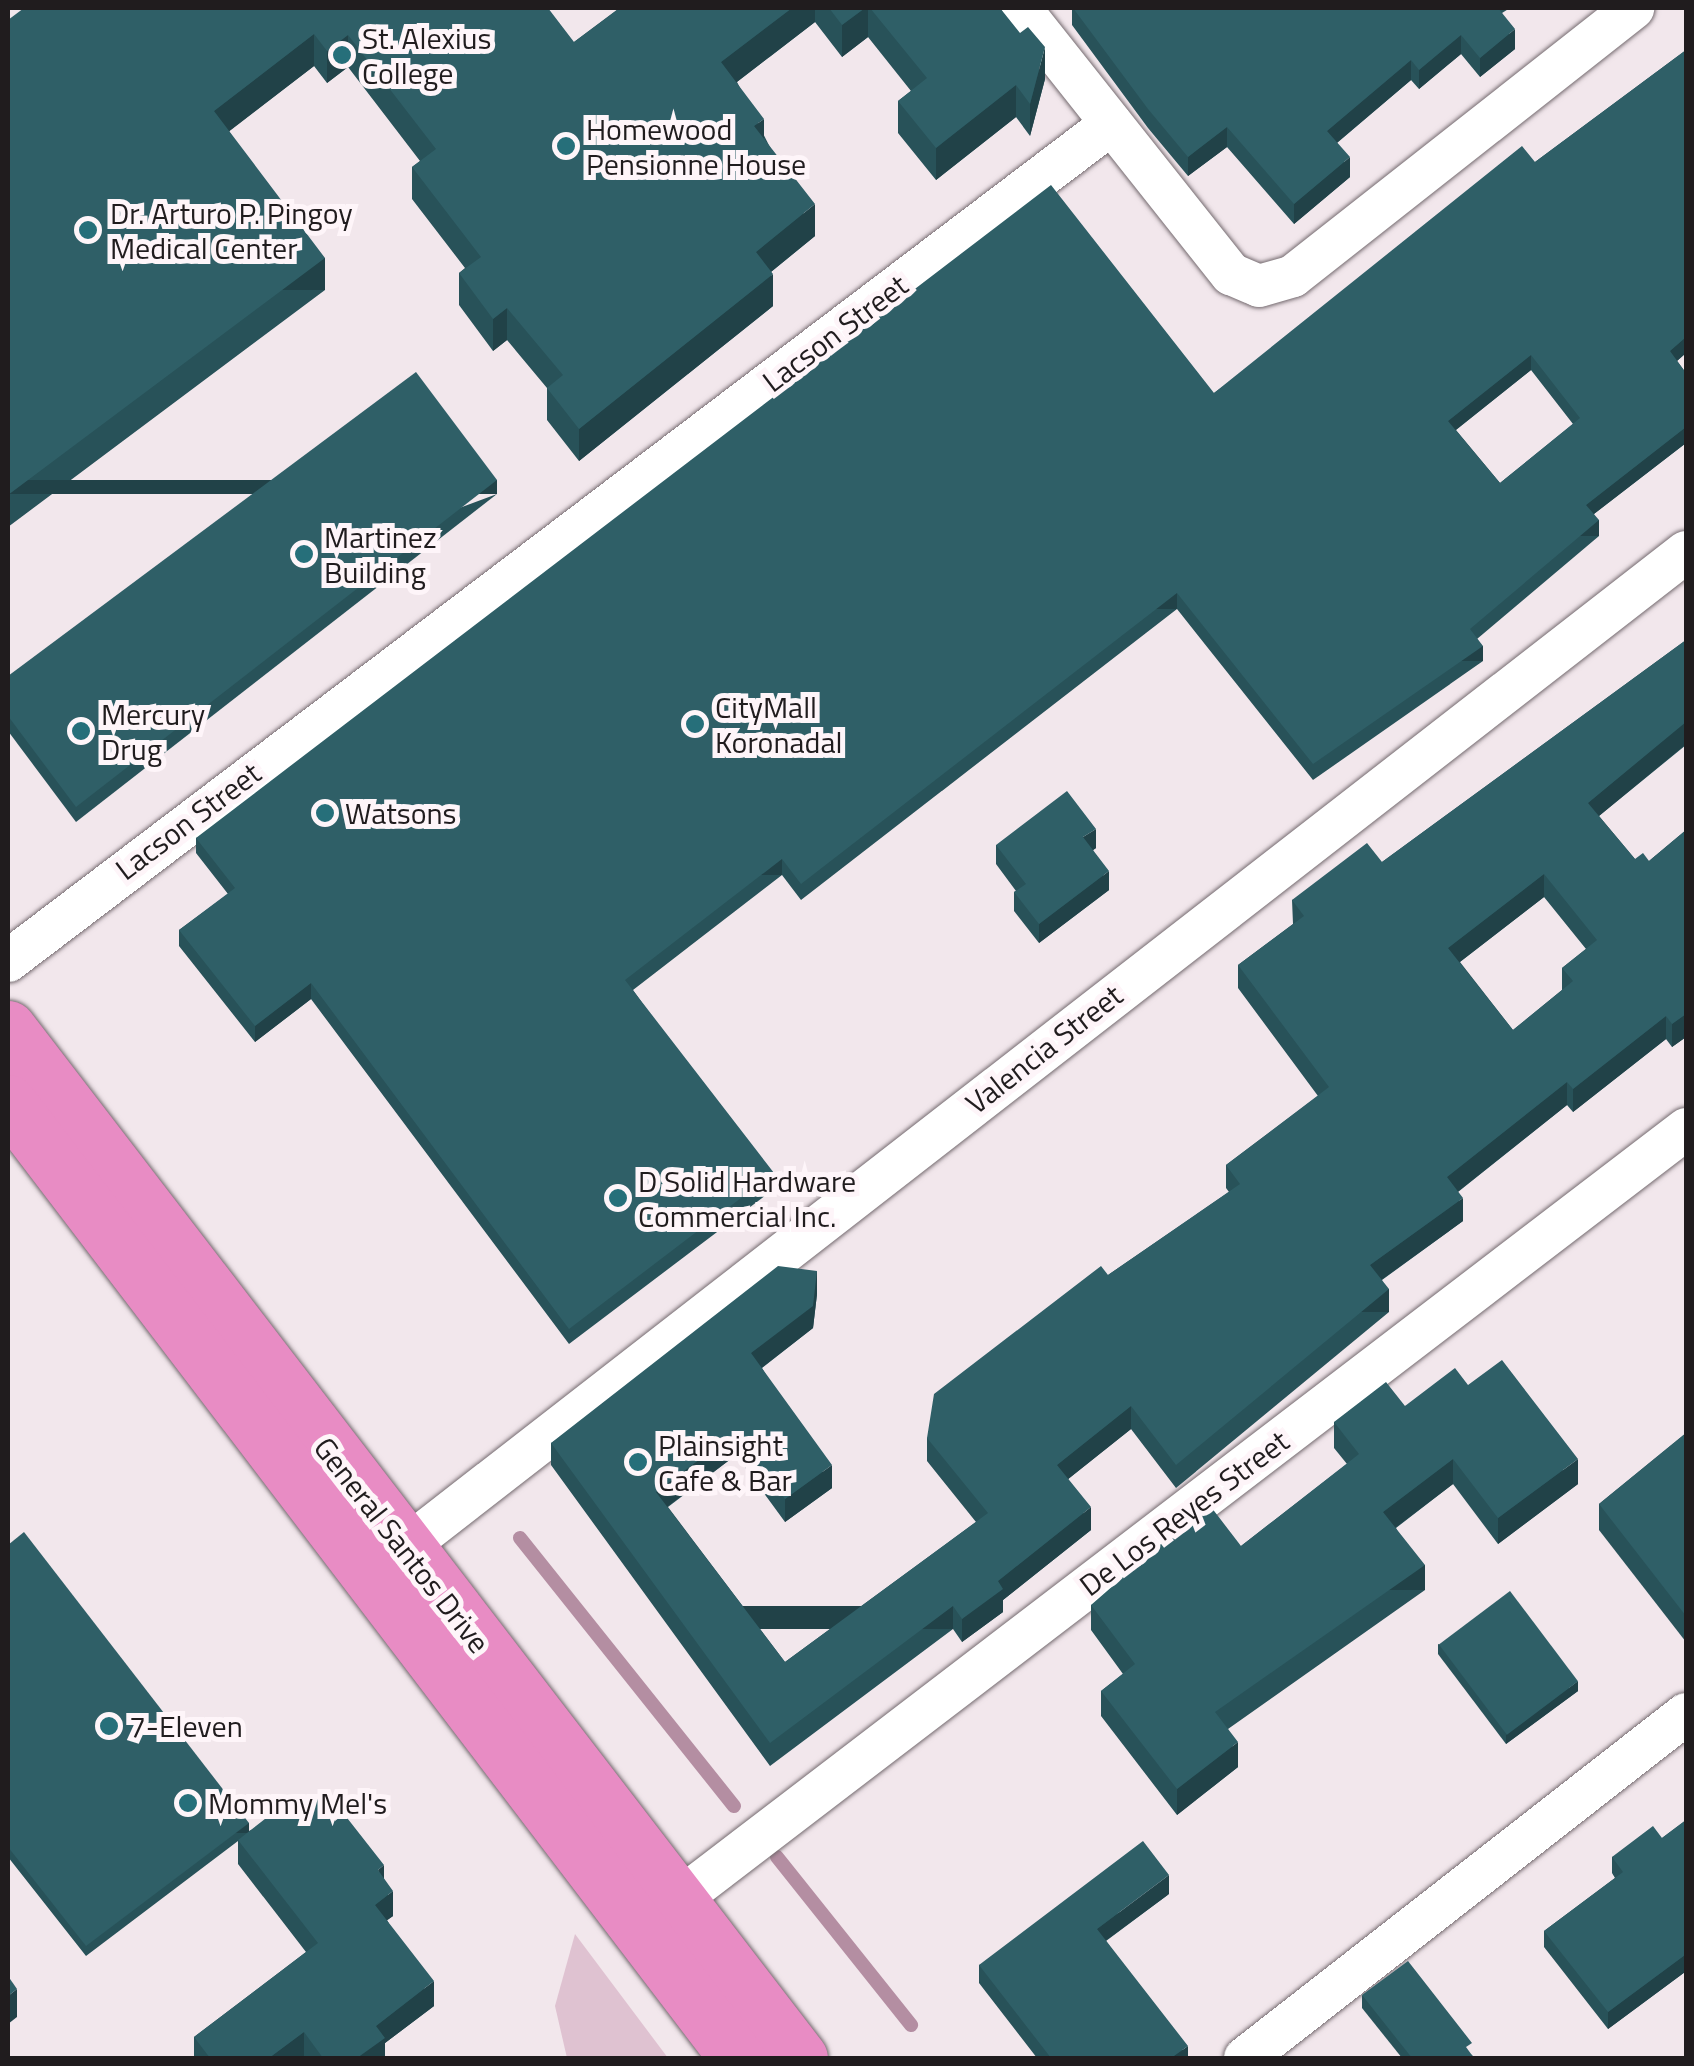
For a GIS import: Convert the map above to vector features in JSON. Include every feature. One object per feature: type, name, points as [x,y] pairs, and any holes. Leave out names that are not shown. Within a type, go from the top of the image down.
[{"type":"highway","name":"General Santos Drive","points":[[8,1028],[403,1548],[682,1897],[800,2058]]},
{"type":"highway","name":"General Santos Drive","points":[[8,1102],[737,2058]]},
{"type":"street","points":[[1020,8],[1230,274],[1276,284],[1633,8]]},
{"type":"street","name":"Lacson Street","points":[[8,961],[1111,124]]},
{"type":"street","name":"Valencia Street","points":[[403,1548],[1686,552]]},
{"type":"street","name":"De Los Reyes Street","points":[[682,1897],[1686,1129]]},
{"type":"street","points":[[1244,2058],[1686,1714]]},
{"type":"shaded area","points":[[575,1934],[668,2058],[567,2058],[555,2006]]},
{"type":"building","points":[[24,8],[548,8],[574,42],[620,8],[792,8],[721,62],[764,119],[754,126],[815,204],[756,252],[773,274],[579,429],[547,388],[563,375],[507,308],[493,319],[459,273],[481,257],[412,167],[436,149],[348,35],[327,51],[314,34],[214,111],[325,258],[8,495],[8,20]]},
{"type":"building","points":[[829,8],[865,8],[842,25]]},
{"type":"building","points":[[870,8],[1000,8],[1020,33],[1028,27],[1045,47],[1030,104],[1016,85],[936,148],[898,101],[927,78]]},
{"type":"building","points":[[1073,8],[1498,8],[1515,29],[1480,58],[1461,35],[1419,70],[1411,60],[1327,131],[1350,157],[1294,204],[1227,127],[1188,157]]},
{"type":"building","name":"CityMall Koronadal","points":[[1686,50],[1686,337],[1670,351],[1686,373],[1686,427],[1586,505],[1599,520],[1470,629],[1483,646],[1313,764],[1177,593],[801,884],[782,859],[625,980],[774,1173],[569,1329],[311,983],[255,1026],[179,930],[235,888],[196,838],[1051,185],[1214,393],[1522,146],[1535,162]],"holes":[[[1531,355],[1580,418],[1500,483],[1448,421]]]},
{"type":"building","points":[[416,372],[497,480],[76,807],[8,716],[8,676]]},
{"type":"building","points":[[1686,640],[1686,722],[1588,803],[1635,859],[1643,853],[1649,861],[1686,830],[1686,1014],[1672,1024],[1666,1016],[1573,1089],[1567,1082],[1447,1177],[1463,1198],[1370,1265],[1389,1289],[1176,1465],[1131,1406],[1057,1465],[1091,1507],[998,1581],[1003,1589],[962,1619],[953,1606],[770,1743],[551,1443],[778,1266],[817,1271],[813,1306],[751,1353],[832,1465],[785,1499],[736,1432],[656,1492],[785,1662],[988,1513],[927,1438],[934,1394],[1101,1266],[1108,1275],[1240,1184],[1226,1165],[1329,1087],[1238,965],[1304,916],[1292,900],[1367,843],[1382,862]],"holes":[[[1544,874],[1597,940],[1562,968],[1573,981],[1513,1030],[1448,948]]]},
{"type":"building","points":[[1067,791],[1096,829],[1083,837],[1109,871],[1039,924],[1014,892],[1026,884],[996,845]]},
{"type":"building","points":[[1502,1360],[1578,1459],[1498,1518],[1453,1459],[1383,1512],[1425,1565],[1215,1712],[1238,1742],[1177,1789],[1101,1691],[1135,1664],[1091,1605],[1208,1503],[1241,1546],[1359,1454],[1334,1422],[1386,1382],[1405,1406],[1455,1368],[1468,1385]]},
{"type":"building","points":[[1686,1433],[1686,1616],[1599,1504]]},
{"type":"building","points":[[24,1532],[249,1823],[86,1946],[8,1847],[8,1545]]},
{"type":"building","points":[[1510,1591],[1578,1681],[1507,1735],[1439,1645]]},
{"type":"building","points":[[315,1796],[335,1821],[344,1814],[384,1865],[378,1870],[393,1891],[375,1905],[434,1981],[376,2026],[385,2038],[357,2058],[323,2058],[304,2032],[269,2058],[210,2058],[194,2037],[318,1943],[238,1840],[288,1801],[296,1810]]},
{"type":"building","points":[[1686,1820],[1686,1957],[1608,2012],[1544,1931],[1623,1872],[1612,1857],[1653,1826],[1662,1838]]},
{"type":"building","points":[[1143,1841],[1169,1875],[1097,1929],[1188,2046],[1171,2058],[1051,2058],[979,1965]]},
{"type":"building","points":[[1408,1961],[1472,2043],[1466,2047],[1474,2058],[1412,2058],[1362,1995]]},
{"type":"building","points":[[8,1976],[17,1989],[8,1996]]},
{"type":"waterway","points":[[520,1538],[734,1806]]},
{"type":"waterway","points":[[777,1857],[911,2025]]},
{"type":"place","name":"St. Alexius College","points":[[342,55]]},
{"type":"place","name":"Homewood Pensionne House","points":[[566,146]]},
{"type":"place","name":"Dr. Arturo P. Pingoy Medical Center","points":[[88,230]]},
{"type":"place","name":"Martinez Building","points":[[304,554]]},
{"type":"place","name":"CityMall Koronadal","points":[[695,724]]},
{"type":"place","name":"Mercury Drug","points":[[81,731]]},
{"type":"place","name":"Watsons","points":[[325,813]]},
{"type":"place","name":"D Solid Hardware Commercial Inc.","points":[[618,1198]]},
{"type":"place","name":"Plainsight Cafe & Bar","points":[[638,1462]]},
{"type":"place","name":"7-Eleven","points":[[109,1726]]},
{"type":"place","name":"Mommy Mel's","points":[[188,1803]]}]
